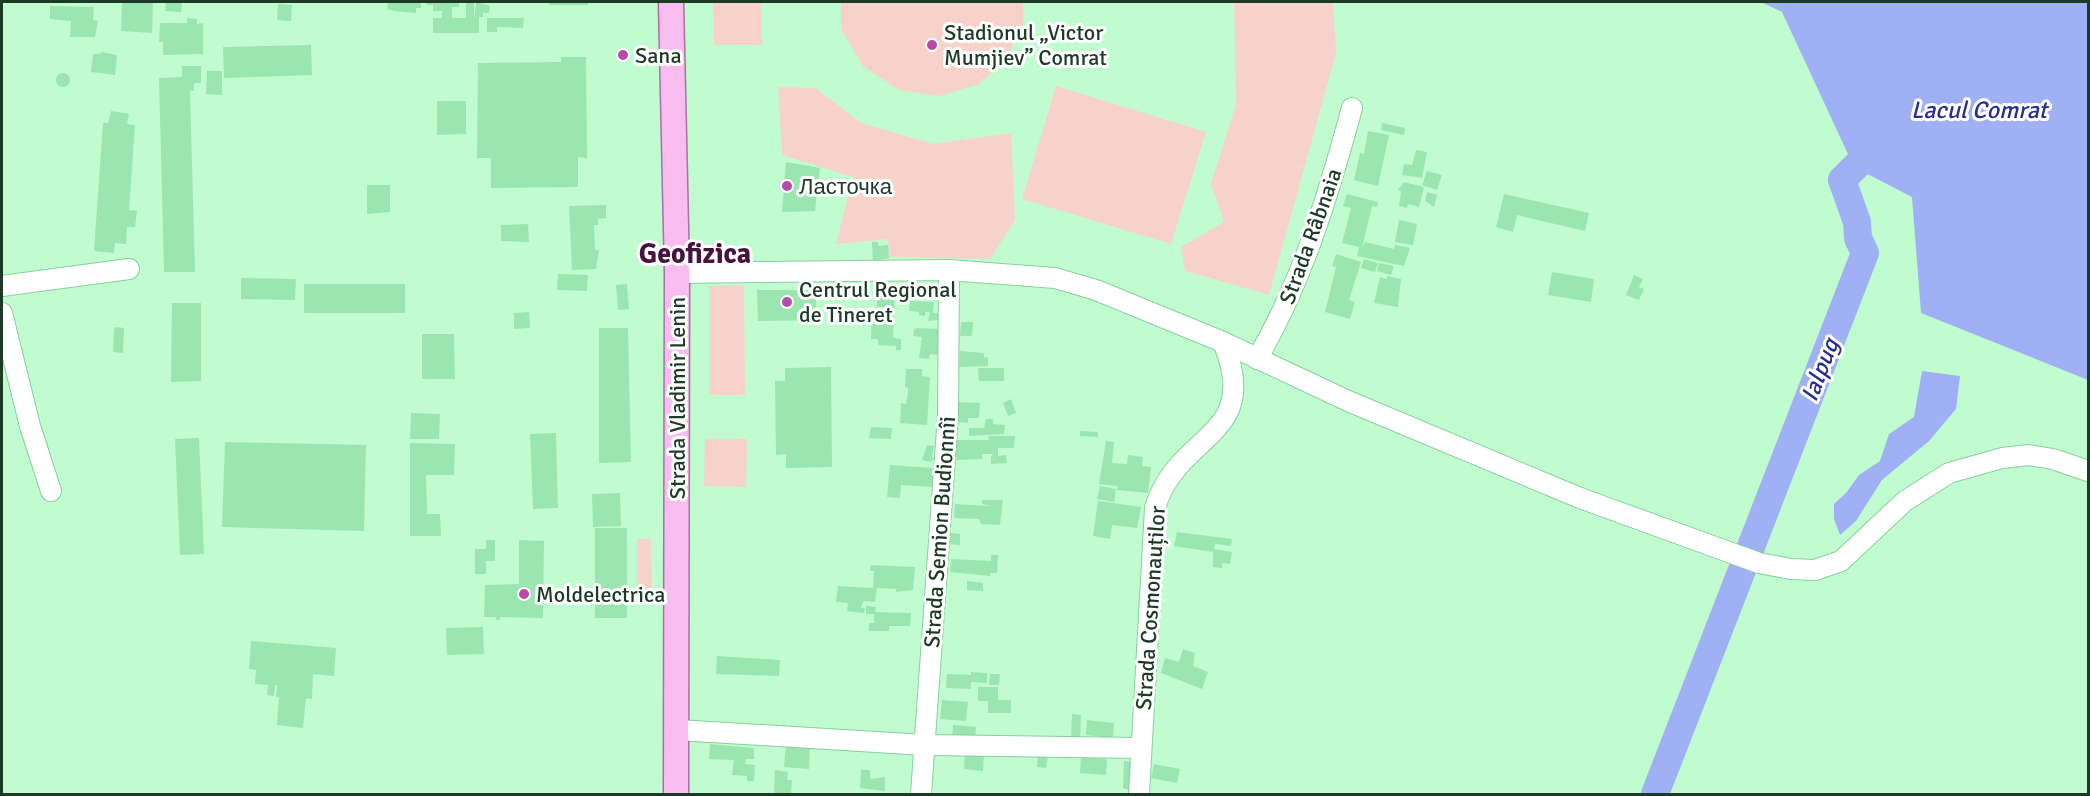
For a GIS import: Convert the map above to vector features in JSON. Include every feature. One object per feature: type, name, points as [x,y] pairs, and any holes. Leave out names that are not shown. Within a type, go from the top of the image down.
[{"type":"main road","name":"Strada Vladimir Lenin","points":[[671,2],[677,273],[678,730],[676,795]]},
{"type":"street","name":"Strada Râbnaia","points":[[1257,359],[1280,320],[1303,268],[1352,108]]},
{"type":"street","points":[[2,286],[129,269]]},
{"type":"street","points":[[677,273],[949,270],[1016,273],[1055,278],[1096,291],[1223,342],[1460,450],[1580,498],[1759,563],[1791,569],[1815,570],[1841,561],[1905,501],[1949,473],[2002,458],[2028,455],[2053,459],[2088,471]]},
{"type":"street","name":"Strada Semion Budionnîi","points":[[921,795],[948,415],[949,270]]},
{"type":"street","points":[[2,313],[30,426],[51,491]]},
{"type":"street","name":"Strada Cosmonauților","points":[[1139,795],[1141,772],[1139,748],[1155,508],[1158,496],[1175,469],[1228,414],[1234,383],[1231,360],[1223,342]]},
{"type":"street","points":[[678,730],[925,745],[1139,748]]},
{"type":"shaded area","points":[[713,2],[761,2],[762,45],[714,45]]},
{"type":"shaded area","name":"Stadionul „Victor Mumjiev” Comrat","points":[[841,2],[1023,2],[1023,24],[1006,61],[979,84],[940,96],[899,90],[863,66],[841,29]]},
{"type":"shaded area","points":[[1234,2],[1333,2],[1336,53],[1269,295],[1185,271],[1181,247],[1224,222],[1211,184],[1236,104]]},
{"type":"shaded area","points":[[1056,86],[1206,132],[1171,244],[1022,199]]},
{"type":"shaded area","points":[[778,87],[816,88],[861,123],[933,144],[1011,133],[1015,220],[990,259],[890,257],[888,239],[836,244],[853,177],[782,155]]},
{"type":"shaded area","points":[[744,285],[745,395],[709,395],[709,286]]},
{"type":"shaded area","points":[[705,439],[747,439],[746,487],[704,486]]},
{"type":"shaded area","points":[[637,539],[651,539],[652,603],[637,603]]},
{"type":"water","name":"Lacul Comrat","points":[[1761,2],[2088,2],[2088,380],[1921,313],[1912,197],[1854,167],[1782,12]]},
{"type":"water","points":[[1922,371],[1960,376],[1956,409],[1929,441],[1882,480],[1856,521],[1840,535],[1834,519],[1834,504],[1846,493],[1859,475],[1880,461],[1889,434],[1914,417]]},
{"type":"building","points":[[122,2],[153,2],[152,33],[121,31]]},
{"type":"building","points":[[166,2],[182,2],[181,12],[165,11]]},
{"type":"building","points":[[388,2],[417,2],[421,3],[421,8],[416,8],[416,13],[394,11],[387,9]]},
{"type":"building","points":[[427,2],[459,2],[459,7],[452,7],[452,18],[466,18],[466,2],[474,2],[474,20],[476,2],[490,6],[489,13],[483,13],[483,17],[479,17],[479,33],[433,33],[433,18],[442,18],[442,11],[433,11],[433,5],[427,5]]},
{"type":"building","points":[[549,2],[588,2],[588,5],[549,5]]},
{"type":"building","points":[[278,4],[292,5],[291,21],[277,20]]},
{"type":"building","points":[[50,6],[94,7],[93,20],[98,21],[95,37],[70,37],[71,21],[50,19]]},
{"type":"building","points":[[187,18],[197,19],[197,24],[203,23],[203,54],[163,55],[163,42],[159,42],[160,23],[187,23]]},
{"type":"building","points":[[487,18],[524,18],[523,28],[497,27],[497,32],[487,32]]},
{"type":"building","points":[[311,45],[312,75],[224,78],[223,47]]},
{"type":"building","points":[[101,52],[117,55],[115,75],[91,72],[93,54],[101,54]]},
{"type":"building","points":[[561,57],[586,57],[587,158],[578,157],[578,187],[491,188],[491,158],[477,158],[478,63],[561,62]]},
{"type":"building","points":[[182,66],[201,66],[201,83],[194,83],[194,91],[190,91],[195,272],[164,272],[159,78],[182,77]]},
{"type":"building","points":[[207,71],[222,71],[222,95],[206,94]]},
{"type":"building","points":[[63,73],[68,75],[70,80],[68,85],[63,87],[58,85],[56,80],[58,75]]},
{"type":"building","points":[[437,101],[466,101],[466,134],[437,135]]},
{"type":"building","points":[[111,111],[129,114],[127,124],[135,125],[129,210],[137,211],[135,227],[127,227],[126,244],[115,243],[114,253],[94,251],[103,123],[108,123]]},
{"type":"building","points":[[1382,123],[1405,128],[1404,135],[1381,130]]},
{"type":"building","points":[[1368,131],[1389,135],[1378,186],[1354,180],[1360,153],[1364,154]]},
{"type":"building","points":[[1416,150],[1427,152],[1422,178],[1402,175],[1404,164],[1412,165]]},
{"type":"building","points":[[786,162],[820,168],[815,211],[782,212]]},
{"type":"building","points":[[1427,171],[1442,175],[1437,190],[1422,185]]},
{"type":"building","points":[[1404,182],[1424,187],[1419,207],[1408,204],[1407,208],[1399,206],[1401,191],[1398,190]]},
{"type":"building","points":[[367,185],[390,185],[390,212],[367,214]]},
{"type":"building","points":[[1427,192],[1437,195],[1434,207],[1425,201]]},
{"type":"building","points":[[1347,194],[1378,202],[1377,207],[1372,206],[1362,248],[1365,242],[1394,249],[1395,245],[1410,248],[1404,266],[1357,256],[1359,247],[1342,243],[1351,208],[1343,206]]},
{"type":"building","points":[[1504,194],[1589,213],[1585,231],[1517,215],[1513,232],[1496,227]]},
{"type":"building","points":[[606,205],[606,218],[598,219],[598,225],[594,225],[595,250],[599,250],[596,269],[572,270],[569,206]]},
{"type":"building","points":[[1399,220],[1417,224],[1413,245],[1395,242]]},
{"type":"building","points":[[528,224],[529,242],[501,241],[501,225]]},
{"type":"building","points":[[872,242],[878,242],[878,246],[888,245],[889,258],[873,261]]},
{"type":"building","points":[[1336,254],[1361,262],[1349,300],[1355,302],[1350,319],[1325,312],[1336,267],[1332,266]]},
{"type":"building","points":[[1364,259],[1378,263],[1375,272],[1361,268]]},
{"type":"building","points":[[1379,263],[1394,266],[1391,275],[1377,271]]},
{"type":"building","points":[[1552,272],[1594,279],[1591,302],[1548,295]]},
{"type":"building","points":[[558,274],[588,275],[587,291],[557,290]]},
{"type":"building","points":[[1634,275],[1643,279],[1639,287],[1644,289],[1639,300],[1626,295]]},
{"type":"building","points":[[1387,276],[1401,279],[1398,307],[1374,303],[1380,277],[1387,279]]},
{"type":"building","points":[[241,278],[296,279],[295,300],[241,299]]},
{"type":"building","points":[[304,284],[405,284],[405,313],[304,313]]},
{"type":"building","points":[[627,284],[629,309],[618,310],[616,285]]},
{"type":"building","points":[[757,290],[816,290],[816,320],[758,321]]},
{"type":"building","points":[[877,292],[895,293],[894,308],[877,307]]},
{"type":"building","points":[[910,301],[934,302],[933,313],[938,313],[939,320],[928,321],[930,312],[925,312],[925,316],[919,315],[919,312],[909,311]]},
{"type":"building","points":[[172,303],[201,303],[201,381],[171,382]]},
{"type":"building","points":[[872,308],[894,309],[893,338],[901,339],[901,350],[896,350],[896,346],[878,345],[878,339],[871,339]]},
{"type":"building","points":[[529,312],[530,328],[514,329],[514,313]]},
{"type":"building","points":[[961,322],[973,322],[972,336],[960,336]]},
{"type":"building","points":[[116,327],[124,328],[123,353],[113,352]]},
{"type":"building","points":[[599,328],[628,328],[631,462],[599,463]]},
{"type":"building","points":[[914,329],[940,329],[938,355],[930,354],[929,359],[919,358],[922,337],[913,336]]},
{"type":"building","points":[[422,334],[454,334],[455,379],[422,379]]},
{"type":"building","points":[[960,351],[984,353],[984,357],[988,358],[988,366],[959,367]]},
{"type":"building","points":[[831,367],[832,467],[786,468],[786,454],[776,455],[775,381],[785,381],[785,368]]},
{"type":"building","points":[[978,368],[1004,368],[1004,381],[979,381]]},
{"type":"building","points":[[906,369],[922,369],[922,376],[930,377],[927,425],[900,423],[901,403],[906,404],[908,393],[908,388],[905,387]]},
{"type":"building","points":[[1011,399],[1016,413],[1008,416],[1003,403]]},
{"type":"building","points":[[958,402],[980,403],[979,418],[968,418],[968,423],[957,422]]},
{"type":"building","points":[[411,413],[440,414],[439,439],[410,439]]},
{"type":"building","points":[[986,419],[993,419],[993,424],[1005,425],[1004,434],[969,436],[969,428],[984,428]]},
{"type":"building","points":[[871,427],[892,428],[891,439],[869,438]]},
{"type":"building","points":[[1080,431],[1098,432],[1098,437],[1080,436]]},
{"type":"building","points":[[556,433],[558,508],[533,509],[530,434]]},
{"type":"building","points":[[988,436],[1015,436],[1014,448],[998,448],[998,456],[1006,455],[1007,463],[991,464],[991,456],[994,454],[982,454],[982,459],[955,460],[955,440],[989,440]]},
{"type":"building","points":[[199,438],[204,554],[180,555],[175,439]]},
{"type":"building","points":[[1106,441],[1114,442],[1112,463],[1127,464],[1128,455],[1143,457],[1142,466],[1151,467],[1148,493],[1117,490],[1118,483],[1117,486],[1099,484]]},
{"type":"building","points":[[225,442],[366,445],[364,531],[222,527]]},
{"type":"building","points":[[410,443],[455,444],[454,475],[426,475],[427,514],[440,514],[441,536],[410,536]]},
{"type":"building","points":[[927,445],[934,446],[932,457],[935,457],[931,462],[922,460]]},
{"type":"building","points":[[890,465],[933,468],[932,487],[901,485],[900,498],[887,497]]},
{"type":"building","points":[[1100,486],[1116,489],[1114,502],[1097,499]]},
{"type":"building","points":[[620,493],[621,526],[593,527],[592,494]]},
{"type":"building","points":[[982,500],[1003,500],[1000,525],[981,524],[979,519],[954,518],[955,504],[991,506],[982,504]]},
{"type":"building","points":[[1098,501],[1141,507],[1137,528],[1112,525],[1110,539],[1093,536]]},
{"type":"building","points":[[595,528],[627,528],[627,618],[595,618]]},
{"type":"building","points":[[1177,532],[1232,539],[1231,546],[1215,544],[1214,549],[1232,552],[1230,564],[1222,563],[1222,568],[1213,567],[1213,552],[1174,546]]},
{"type":"building","points":[[947,533],[960,534],[960,545],[946,544]]},
{"type":"building","points":[[486,540],[495,540],[495,561],[486,561],[486,574],[475,574],[475,549],[486,549]]},
{"type":"building","points":[[519,540],[544,541],[543,618],[500,617],[500,620],[496,620],[496,617],[484,617],[485,585],[519,584]]},
{"type":"building","points":[[991,555],[998,555],[997,573],[990,573],[990,576],[950,572],[951,559],[991,561]]},
{"type":"building","points":[[871,565],[915,567],[913,590],[896,592],[896,589],[877,588],[875,602],[864,601],[862,604],[861,608],[865,608],[864,613],[847,611],[848,603],[836,602],[838,586],[873,588],[874,571],[870,571]]},
{"type":"building","points":[[967,581],[983,583],[983,591],[967,590]]},
{"type":"building","points":[[866,606],[876,607],[875,612],[911,613],[910,626],[889,626],[889,631],[869,631],[869,623],[874,623],[874,614],[866,614]]},
{"type":"building","points":[[483,627],[484,654],[447,655],[446,628]]},
{"type":"building","points":[[251,641],[336,648],[334,676],[313,674],[312,699],[306,698],[303,728],[277,725],[279,697],[276,697],[277,685],[275,685],[274,696],[267,695],[268,685],[255,684],[256,670],[249,669]]},
{"type":"building","points":[[1183,649],[1195,653],[1193,666],[1208,672],[1202,689],[1161,673],[1165,658],[1179,662]]},
{"type":"building","points":[[717,656],[780,660],[779,676],[716,674]]},
{"type":"building","points":[[971,672],[987,673],[987,683],[971,682],[971,689],[946,688],[947,674],[971,675]]},
{"type":"building","points":[[990,674],[1000,674],[999,685],[989,685]]},
{"type":"building","points":[[978,687],[998,687],[998,700],[1011,700],[1011,713],[988,713],[988,701],[978,701]]},
{"type":"building","points":[[942,700],[968,702],[966,721],[940,719]]},
{"type":"building","points":[[1072,714],[1081,715],[1080,744],[1071,743]]},
{"type":"building","points":[[1087,720],[1114,723],[1113,738],[1086,735]]},
{"type":"building","points":[[953,725],[976,727],[975,740],[952,739]]},
{"type":"building","points":[[786,743],[810,745],[809,769],[784,767]]},
{"type":"building","points":[[710,744],[754,748],[754,759],[746,759],[745,764],[755,765],[754,781],[747,781],[747,776],[732,775],[734,760],[709,759]]},
{"type":"building","points":[[965,752],[984,754],[983,771],[964,769]]},
{"type":"building","points":[[1038,754],[1048,755],[1046,768],[1037,767]]},
{"type":"building","points":[[1081,757],[1107,759],[1106,775],[1080,773]]},
{"type":"building","points":[[1124,761],[1135,762],[1133,791],[1123,788]]},
{"type":"building","points":[[1154,764],[1180,769],[1177,783],[1151,778]]},
{"type":"building","points":[[775,770],[788,772],[787,780],[792,780],[791,794],[774,794]]},
{"type":"building","points":[[861,770],[870,770],[870,779],[885,777],[885,791],[860,788]]},
{"type":"waterway","name":"Ialpug","points":[[1655,794],[1865,253],[1858,238],[1857,222],[1842,180],[1882,140]]},
{"type":"place","name":"Stadionul „Victor Mumjiev” Comrat","points":[[932,45]]},
{"type":"place","name":"Sana","points":[[623,55]]},
{"type":"place","name":"Ласточка","points":[[787,186]]},
{"type":"place","name":"Centrul Regional de Tineret","points":[[787,302]]},
{"type":"place","name":"Moldelectrica","points":[[524,594]]},
{"type":"district","name":"Geofizica","points":[[695,253]]}]
